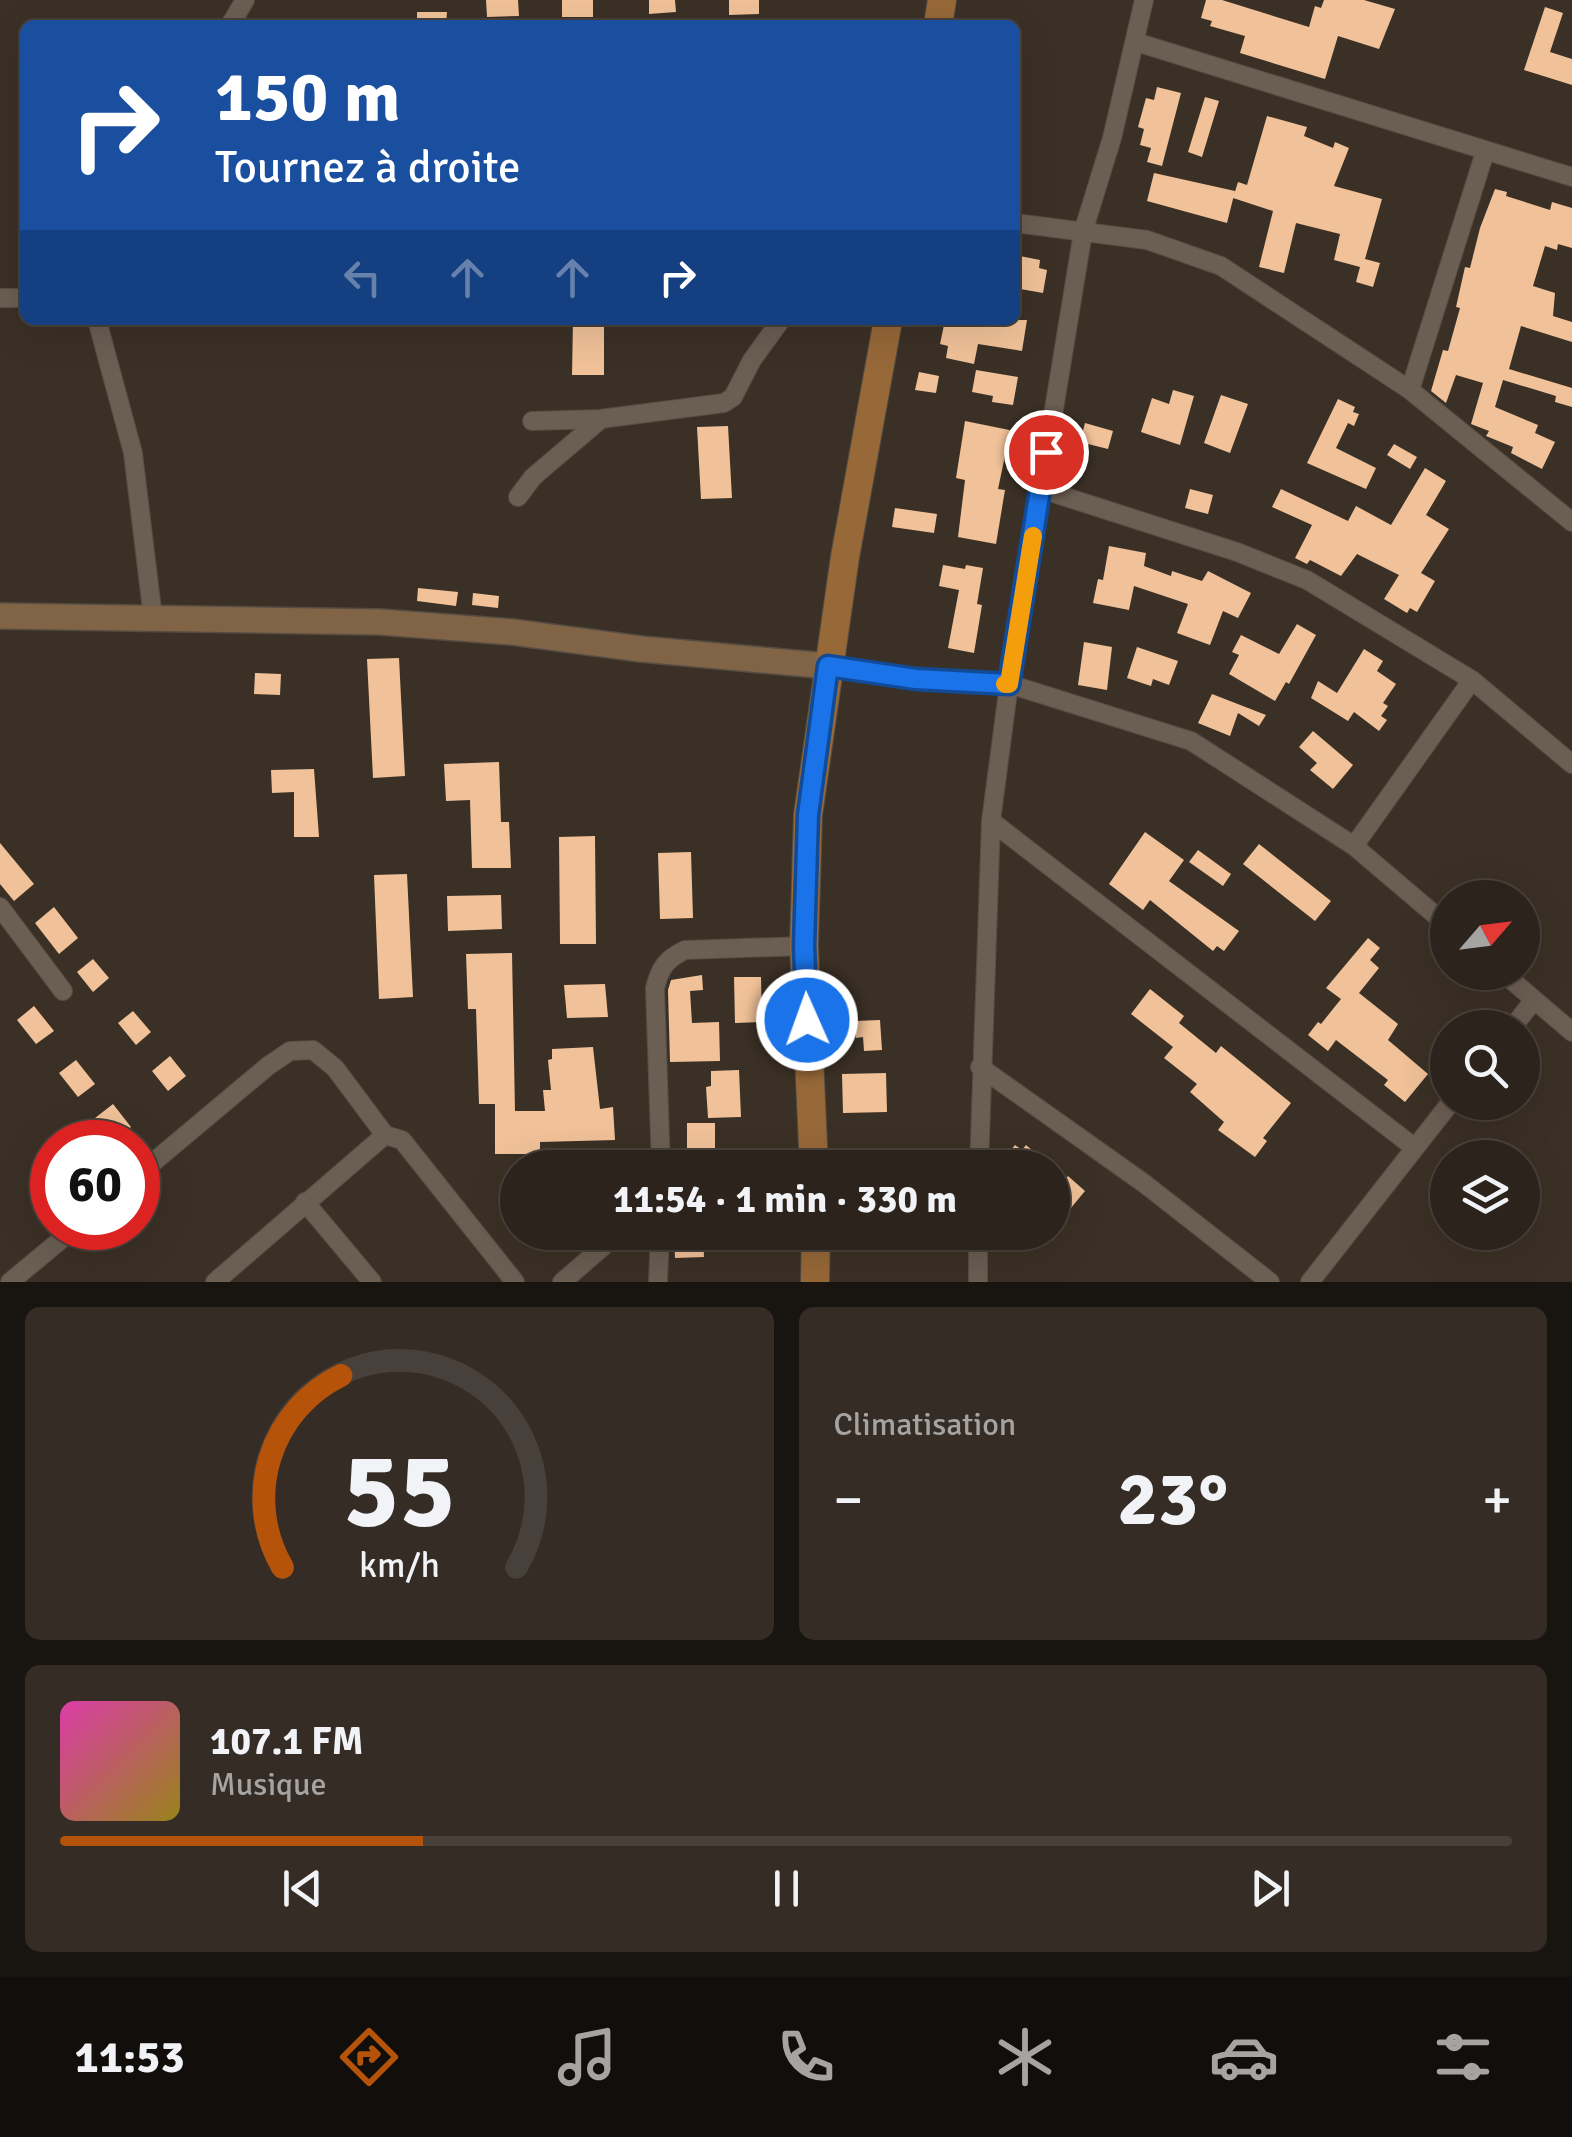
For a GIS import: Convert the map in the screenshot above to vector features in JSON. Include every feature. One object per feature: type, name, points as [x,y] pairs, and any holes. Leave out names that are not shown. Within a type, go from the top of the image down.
[{"type":"main road","points":[[813,1150],[804,946],[808,815],[828,666],[887,325]]},
{"type":"main road","points":[[815,1282],[816,1250]]},
{"type":"street","points":[[979,1150],[991,821],[1009,684],[1083,232],[1144,0]]},
{"type":"street","points":[[1136,42],[1572,177]]},
{"type":"street","points":[[1410,390],[1485,152]]},
{"type":"street","points":[[1020,225],[1147,240],[1221,266],[1410,390],[1572,520]]},
{"type":"street","points":[[99,325],[133,453],[153,618]]},
{"type":"street","points":[[532,421],[600,419],[724,402],[733,396],[777,325]]},
{"type":"street","points":[[518,496],[533,477],[600,419]]},
{"type":"street","points":[[1041,489],[1237,552],[1307,580],[1472,680],[1572,764]]},
{"type":"street","points":[[0,616],[380,622],[512,632],[916,679],[1009,684],[1191,741],[1354,846],[1430,911]]},
{"type":"street","points":[[1354,846],[1472,680]]},
{"type":"street","points":[[991,821],[1415,1148]]},
{"type":"street","points":[[0,907],[63,991]]},
{"type":"street","points":[[660,1150],[655,988],[660,970],[670,958],[685,950],[804,946]]},
{"type":"street","points":[[1523,990],[1572,1032]]},
{"type":"street","points":[[1526,1010],[1534,1000]]},
{"type":"street","points":[[160,1157],[268,1066],[290,1051],[313,1050],[336,1068],[386,1134],[402,1140],[516,1282]]},
{"type":"street","points":[[980,1067],[1145,1184],[1270,1282]]},
{"type":"street","points":[[1310,1282],[1438,1120]]},
{"type":"street","points":[[215,1282],[386,1134]]},
{"type":"street","points":[[305,1202],[372,1282]]},
{"type":"street","points":[[10,1282],[49,1250]]},
{"type":"street","points":[[562,1282],[599,1250]]},
{"type":"street","points":[[658,1282],[659,1250]]},
{"type":"street","points":[[978,1250],[978,1282]]},
{"type":"building","points":[[486,0],[518,0],[519,16],[487,17]]},
{"type":"building","points":[[562,0],[593,0],[593,17],[562,17]]},
{"type":"building","points":[[649,0],[675,0],[676,12],[649,14]]},
{"type":"building","points":[[729,0],[759,0],[759,14],[729,15]]},
{"type":"building","points":[[1206,0],[1222,0],[1309,27],[1315,6],[1321,8],[1324,0],[1364,0],[1395,9],[1379,49],[1338,36],[1325,79],[1240,53],[1245,36],[1210,26],[1212,21],[1201,18]]},
{"type":"building","points":[[1545,7],[1563,13],[1550,52],[1572,59],[1572,85],[1524,70]]},
{"type":"building","points":[[417,12],[447,12],[446,20],[417,20]]},
{"type":"building","points":[[1157,87],[1181,93],[1162,166],[1147,162],[1151,148],[1140,145],[1144,129],[1138,127],[1146,98],[1154,100]]},
{"type":"building","points":[[1205,97],[1219,101],[1202,157],[1188,152]]},
{"type":"building","points":[[1267,116],[1307,127],[1304,136],[1333,148],[1335,142],[1349,148],[1334,186],[1382,199],[1365,259],[1380,263],[1373,287],[1356,282],[1360,267],[1334,260],[1340,234],[1296,223],[1284,273],[1259,267],[1273,211],[1233,198],[1238,182],[1247,185]]},
{"type":"building","points":[[1154,173],[1235,191],[1227,223],[1147,201]]},
{"type":"building","points":[[1495,189],[1550,210],[1552,202],[1572,208],[1572,248],[1558,244],[1557,250],[1545,246],[1533,286],[1555,293],[1553,316],[1572,322],[1572,342],[1521,326],[1509,369],[1572,388],[1572,407],[1555,402],[1556,396],[1503,380],[1495,407],[1538,425],[1535,433],[1555,442],[1542,469],[1511,453],[1513,447],[1486,436],[1489,431],[1471,424],[1483,383],[1456,375],[1446,403],[1431,391],[1460,308],[1456,307],[1465,267],[1470,268]]},
{"type":"building","points":[[1020,256],[1040,260],[1039,268],[1047,270],[1043,293],[1020,289]]},
{"type":"building","points":[[1020,320],[1027,320],[1022,351],[978,344],[974,364],[946,358],[948,346],[940,344],[944,325],[1020,325]]},
{"type":"building","points":[[573,325],[604,325],[604,375],[572,375]]},
{"type":"building","points":[[976,370],[1018,377],[1013,405],[992,402],[993,396],[972,392]]},
{"type":"building","points":[[919,372],[939,376],[936,393],[915,390]]},
{"type":"building","points":[[1173,390],[1194,396],[1180,445],[1141,432],[1152,398],[1169,404]]},
{"type":"building","points":[[1221,395],[1248,404],[1230,453],[1204,443]]},
{"type":"building","points":[[1338,399],[1355,407],[1353,412],[1359,414],[1354,426],[1348,423],[1336,448],[1376,468],[1366,489],[1307,463]]},
{"type":"building","points":[[965,421],[1024,433],[1020,459],[1005,456],[998,489],[1005,490],[996,544],[958,537],[965,480],[956,478]]},
{"type":"building","points":[[1085,423],[1113,431],[1108,449],[1080,442]]},
{"type":"building","points":[[728,426],[732,498],[701,499],[697,427]]},
{"type":"building","points":[[1394,444],[1417,457],[1410,469],[1387,455]]},
{"type":"building","points":[[1425,468],[1446,481],[1426,515],[1449,529],[1421,573],[1435,581],[1417,612],[1410,608],[1407,613],[1384,599],[1399,575],[1357,554],[1341,576],[1310,560],[1307,564],[1295,558],[1312,525],[1272,507],[1281,489],[1348,521],[1356,506],[1391,525]]},
{"type":"building","points":[[1190,489],[1213,495],[1208,514],[1185,508]]},
{"type":"building","points":[[895,508],[937,514],[934,533],[892,527]]},
{"type":"building","points":[[1109,546],[1146,553],[1144,566],[1171,576],[1172,571],[1202,581],[1208,571],[1251,593],[1238,618],[1223,611],[1210,645],[1177,633],[1188,604],[1134,586],[1129,610],[1093,603],[1098,579],[1103,580]]},
{"type":"building","points":[[943,565],[983,568],[974,653],[948,648],[959,590],[939,586]]},
{"type":"building","points":[[418,588],[458,592],[456,606],[417,601]]},
{"type":"building","points":[[473,593],[499,596],[498,608],[472,605]]},
{"type":"building","points":[[1297,624],[1316,635],[1275,701],[1229,674],[1239,655],[1232,652],[1241,635],[1279,654]]},
{"type":"building","points":[[1084,642],[1112,647],[1107,690],[1078,685]]},
{"type":"building","points":[[1137,647],[1178,661],[1169,685],[1153,679],[1151,686],[1127,678]]},
{"type":"building","points":[[1364,649],[1383,661],[1377,671],[1396,684],[1383,703],[1388,706],[1381,716],[1387,720],[1379,731],[1354,712],[1348,721],[1311,698],[1318,681],[1337,693]]},
{"type":"building","points":[[399,658],[405,776],[373,778],[367,659]]},
{"type":"building","points":[[255,673],[281,674],[280,695],[254,694]]},
{"type":"building","points":[[1212,694],[1266,715],[1259,726],[1238,713],[1230,736],[1198,723]]},
{"type":"building","points":[[1313,731],[1353,765],[1333,789],[1310,770],[1317,763],[1299,747]]},
{"type":"building","points":[[499,762],[501,822],[509,822],[511,868],[472,868],[470,800],[446,801],[444,764]]},
{"type":"building","points":[[314,769],[319,837],[294,837],[294,792],[272,793],[271,770]]},
{"type":"building","points":[[1145,832],[1184,860],[1169,881],[1239,931],[1224,951],[1217,946],[1213,951],[1150,900],[1143,910],[1109,884]]},
{"type":"building","points":[[595,836],[596,944],[560,944],[559,837]]},
{"type":"building","points":[[0,843],[34,884],[14,901],[0,884]]},
{"type":"building","points":[[1259,844],[1331,901],[1315,921],[1243,864]]},
{"type":"building","points":[[1198,850],[1231,874],[1223,886],[1189,862]]},
{"type":"building","points":[[691,852],[693,918],[660,919],[658,853]]},
{"type":"building","points":[[407,874],[413,997],[379,999],[374,875]]},
{"type":"building","points":[[501,895],[502,929],[448,931],[447,896]]},
{"type":"building","points":[[54,907],[78,938],[59,954],[35,923]]},
{"type":"building","points":[[1368,938],[1380,948],[1370,960],[1379,968],[1359,993],[1398,1024],[1388,1040],[1428,1074],[1405,1102],[1384,1085],[1388,1080],[1336,1040],[1328,1051],[1308,1035],[1341,999],[1326,988]]},
{"type":"building","points":[[512,953],[515,1111],[545,1111],[543,1090],[551,1090],[548,1060],[552,1059],[552,1049],[593,1047],[600,1109],[613,1107],[615,1140],[540,1142],[540,1150],[500,1150],[500,1154],[495,1154],[495,1104],[479,1104],[476,1009],[468,1009],[466,954]]},
{"type":"building","points":[[93,959],[109,978],[93,992],[77,972]]},
{"type":"building","points":[[702,975],[703,990],[690,991],[692,1023],[719,1022],[720,1061],[670,1062],[671,980]]},
{"type":"building","points":[[734,977],[761,977],[762,1022],[735,1023]]},
{"type":"building","points":[[605,984],[608,1017],[567,1018],[564,985]]},
{"type":"building","points":[[1150,989],[1184,1016],[1179,1023],[1216,1053],[1221,1046],[1291,1103],[1263,1138],[1267,1141],[1255,1157],[1218,1130],[1224,1122],[1190,1092],[1197,1084],[1164,1058],[1173,1047],[1131,1014]]},
{"type":"building","points":[[34,1006],[54,1031],[36,1044],[17,1020]]},
{"type":"building","points":[[133,1011],[151,1032],[136,1045],[118,1023]]},
{"type":"building","points":[[880,1020],[882,1050],[864,1051],[863,1037],[856,1038],[855,1021]]},
{"type":"building","points":[[170,1056],[186,1076],[168,1091],[152,1071]]},
{"type":"building","points":[[76,1060],[95,1084],[78,1097],[59,1073]]},
{"type":"building","points":[[739,1070],[741,1117],[708,1118],[706,1087],[711,1086],[711,1071]]},
{"type":"building","points":[[886,1073],[887,1112],[843,1113],[842,1074]]},
{"type":"building","points":[[113,1104],[126,1120],[97,1120]]},
{"type":"building","points":[[687,1123],[715,1123],[715,1150],[687,1150]]},
{"type":"building","points":[[1070,1178],[1085,1191],[1070,1209]]},
{"type":"building","points":[[675,1250],[704,1250],[704,1257],[675,1258]]},
{"type":"slow traffic","points":[[1005,684],[1009,684],[1033,536]]},
{"type":"route","points":[[807,1020],[804,946],[808,815],[828,666],[916,679],[1009,684],[1046,452]]}]
